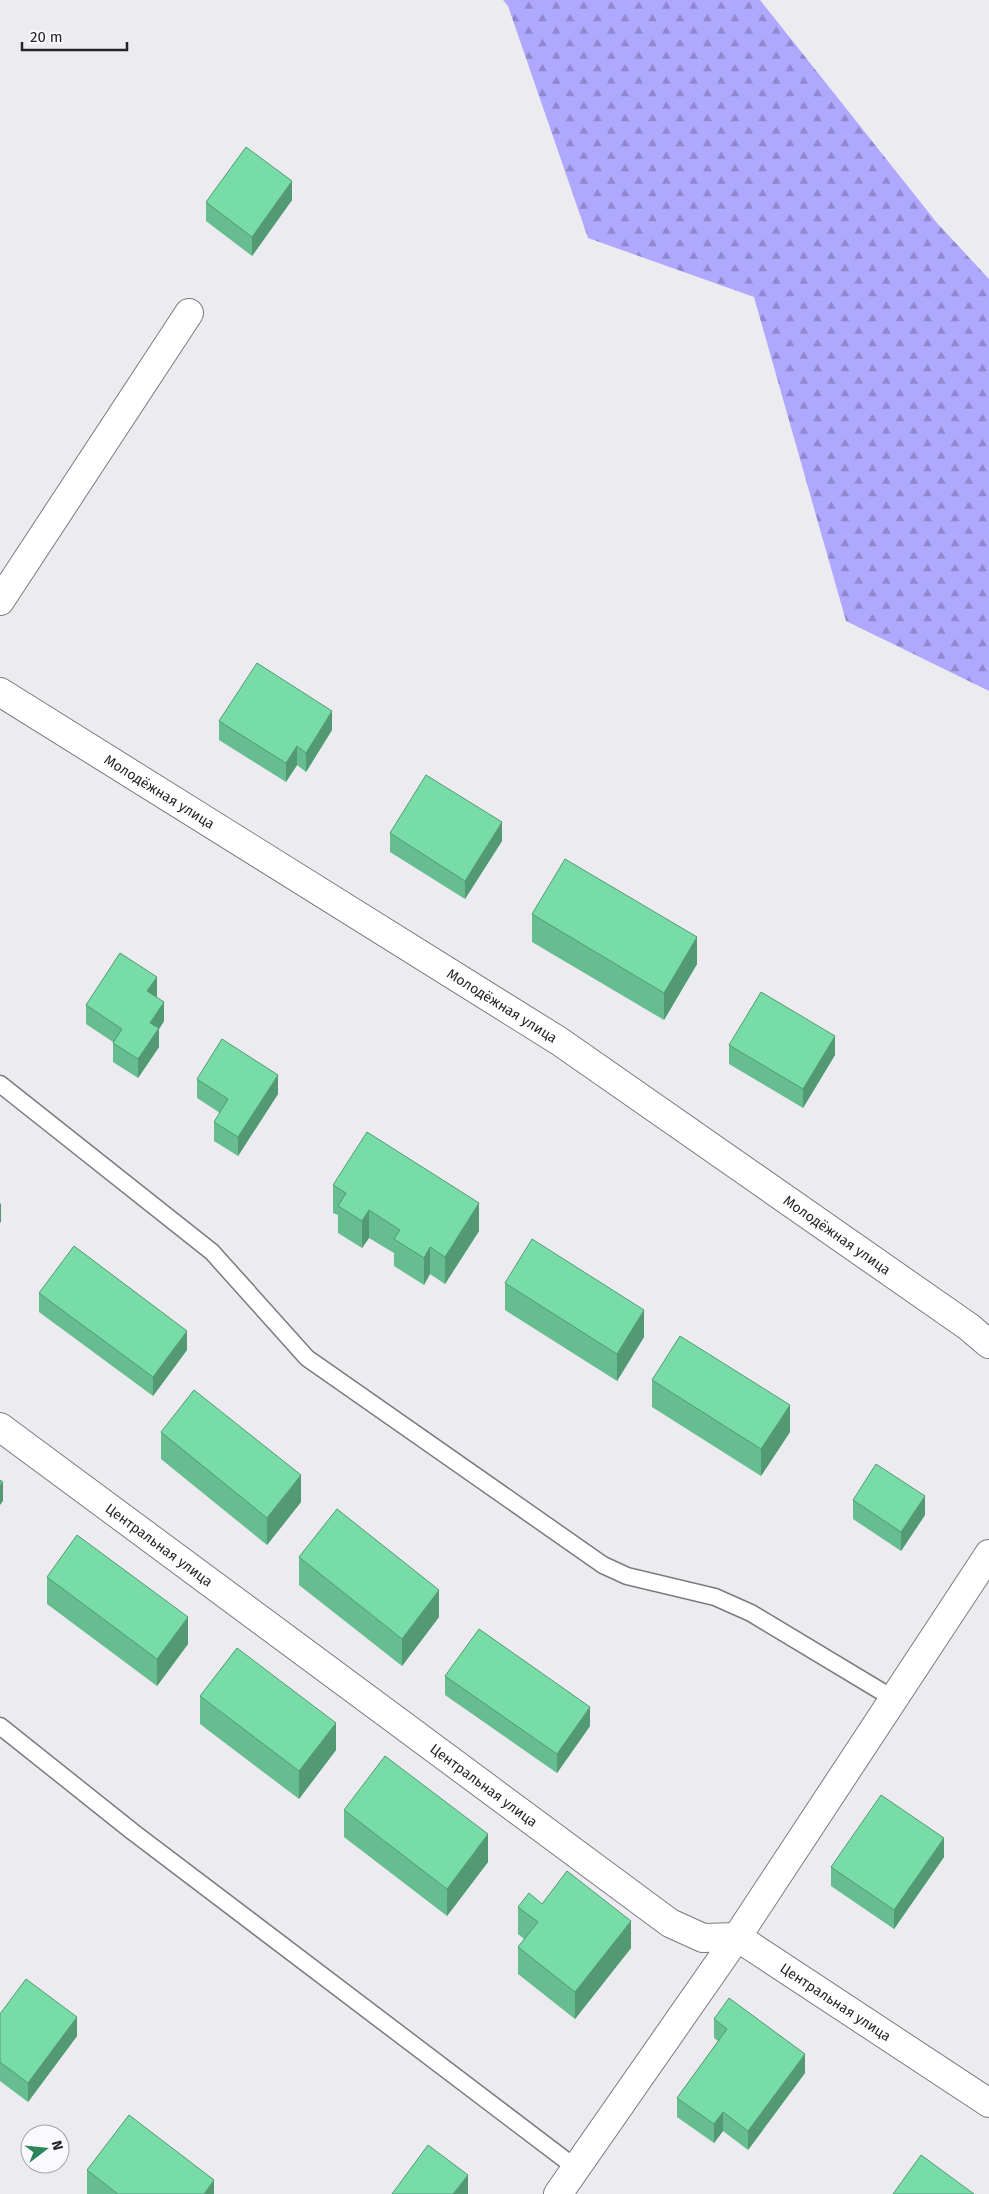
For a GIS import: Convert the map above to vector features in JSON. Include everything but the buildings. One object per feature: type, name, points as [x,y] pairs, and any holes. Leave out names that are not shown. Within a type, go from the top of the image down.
[{"type":"street","points":[[0,601],[189,313]]},
{"type":"street","name":"Молодёжная улица","points":[[0,692],[559,1041],[968,1327],[989,1344]]},
{"type":"street","name":"Центральная улица","points":[[0,1427],[670,1923],[703,1938],[737,1937],[989,2103]]},
{"type":"street","points":[[558,2194],[737,1937],[989,1554]]},
{"type":"lane","points":[[0,1084],[212,1252],[307,1358],[595,1560],[627,1576],[715,1597],[751,1613],[894,1699]]},
{"type":"lane","points":[[0,1726],[132,1832],[576,2168]]},
{"type":"green space","points":[[503,0],[760,0],[937,223],[989,279],[989,691],[846,621],[754,297],[588,238],[508,6]]}]
